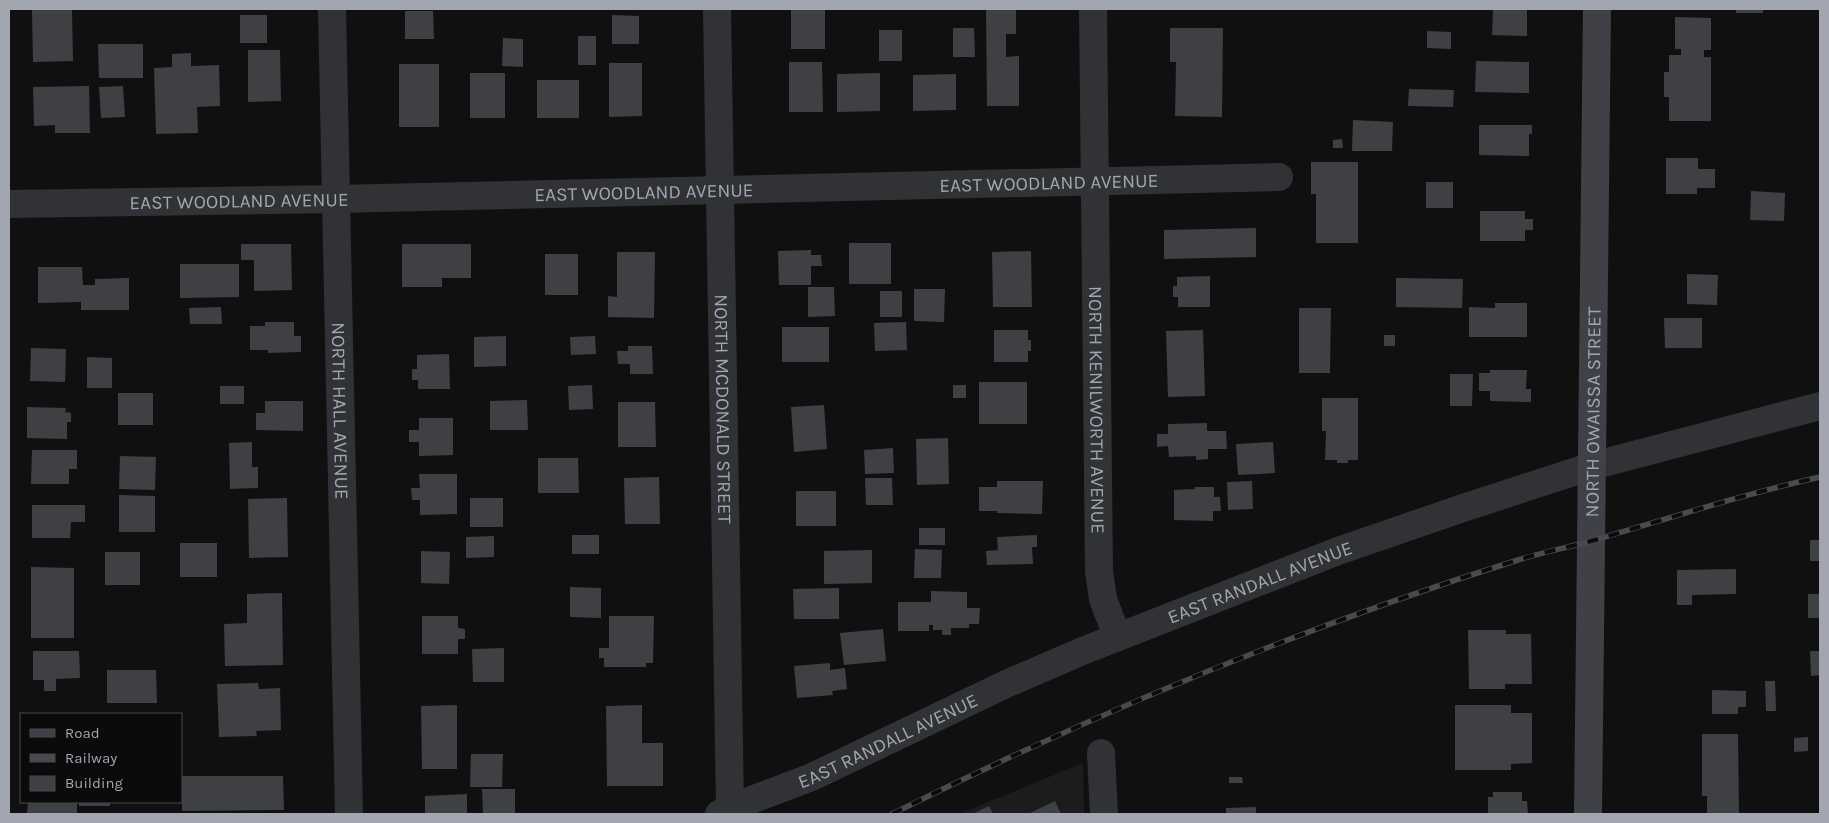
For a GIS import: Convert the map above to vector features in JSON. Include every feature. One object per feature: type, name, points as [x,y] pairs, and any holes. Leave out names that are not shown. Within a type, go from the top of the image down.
[{"type":"street","name":"NORTH HALL AVENUE","points":[[332,9],[349,814]]},
{"type":"street","name":"NORTH MCDONALD STREET","points":[[717,9],[724,811]]},
{"type":"street","name":"NORTH KENILWORTH AVENUE","points":[[1093,9],[1100,571],[1103,599],[1117,636]]},
{"type":"street","name":"NORTH OWAISSA STREET","points":[[1588,814],[1597,9]]},
{"type":"street","name":"EAST WOODLAND AVENUE","points":[[9,204],[336,199],[1280,177]]},
{"type":"street","name":"EAST RANDALL AVENUE","points":[[724,811],[812,777],[1006,684],[1117,636],[1338,551],[1592,466],[1820,406]]},
{"type":"street","points":[[1101,753],[1104,814]]},
{"type":"shaded area","points":[[1083,763],[1084,814],[960,814],[966,811]]},
{"type":"building","points":[[32,9],[72,9],[73,61],[33,62]]},
{"type":"building","points":[[791,9],[825,9],[825,49],[791,49]]},
{"type":"building","points":[[1016,9],[1016,34],[1006,34],[1006,57],[1019,56],[1019,106],[987,106],[986,10]]},
{"type":"building","points":[[1493,9],[1527,9],[1527,36],[1492,35]]},
{"type":"building","points":[[1736,9],[1763,9],[1763,13],[1736,13]]},
{"type":"building","points":[[405,11],[433,11],[434,39],[405,39]]},
{"type":"building","points":[[240,15],[267,15],[267,43],[240,43]]},
{"type":"building","points":[[612,15],[639,16],[639,44],[612,44]]},
{"type":"building","points":[[1675,17],[1711,18],[1711,50],[1704,50],[1704,57],[1711,57],[1711,121],[1669,121],[1669,97],[1664,97],[1664,72],[1669,72],[1669,55],[1681,55],[1681,49],[1675,49]]},
{"type":"building","points":[[953,28],[974,28],[975,57],[953,57]]},
{"type":"building","points":[[1170,28],[1223,28],[1222,117],[1175,116],[1176,62],[1170,62]]},
{"type":"building","points":[[879,30],[902,30],[902,61],[879,61]]},
{"type":"building","points":[[1427,31],[1451,32],[1451,49],[1427,48]]},
{"type":"building","points":[[578,36],[596,36],[596,65],[578,65]]},
{"type":"building","points":[[503,38],[523,39],[523,67],[502,66]]},
{"type":"building","points":[[98,44],[143,44],[143,78],[99,78]]},
{"type":"building","points":[[248,50],[280,50],[281,101],[248,102]]},
{"type":"building","points":[[191,53],[191,66],[219,65],[220,106],[197,107],[198,133],[156,134],[154,68],[172,67],[172,54]]},
{"type":"building","points":[[1476,61],[1529,62],[1529,93],[1475,92]]},
{"type":"building","points":[[789,62],[822,62],[823,112],[789,112]]},
{"type":"building","points":[[609,63],[642,63],[642,116],[609,117]]},
{"type":"building","points":[[399,64],[439,64],[439,127],[399,127]]},
{"type":"building","points":[[470,73],[505,73],[505,118],[470,118]]},
{"type":"building","points":[[880,73],[880,111],[837,112],[837,74]]},
{"type":"building","points":[[956,74],[956,110],[913,111],[913,75]]},
{"type":"building","points":[[537,80],[579,80],[579,118],[537,118]]},
{"type":"building","points":[[89,86],[90,133],[55,133],[55,125],[34,126],[33,87]]},
{"type":"building","points":[[123,86],[125,117],[101,118],[99,87]]},
{"type":"building","points":[[1409,89],[1454,90],[1453,107],[1408,106]]},
{"type":"building","points":[[1353,120],[1393,122],[1392,151],[1352,151]]},
{"type":"building","points":[[1479,125],[1532,125],[1532,134],[1529,134],[1529,156],[1479,155]]},
{"type":"building","points":[[1342,139],[1343,148],[1333,148],[1333,140]]},
{"type":"building","points":[[1666,158],[1698,158],[1698,169],[1715,169],[1715,188],[1697,188],[1697,194],[1666,194]]},
{"type":"building","points":[[1311,162],[1358,162],[1358,243],[1316,243],[1316,194],[1311,194]]},
{"type":"building","points":[[1426,182],[1453,182],[1453,208],[1426,208]]},
{"type":"building","points":[[1751,191],[1785,193],[1784,221],[1750,220]]},
{"type":"building","points":[[1480,211],[1525,211],[1525,219],[1533,219],[1533,230],[1525,230],[1525,241],[1480,241]]},
{"type":"building","points":[[1256,228],[1256,257],[1164,259],[1164,230]]},
{"type":"building","points":[[849,243],[891,243],[891,284],[849,284]]},
{"type":"building","points":[[241,244],[291,244],[292,290],[254,291],[254,260],[241,260]]},
{"type":"building","points":[[402,244],[471,244],[471,278],[442,278],[442,287],[402,287]]},
{"type":"building","points":[[811,250],[811,255],[821,255],[822,266],[811,266],[811,285],[779,285],[778,251]]},
{"type":"building","points":[[1031,251],[1032,307],[993,307],[992,252]]},
{"type":"building","points":[[617,252],[655,252],[654,318],[608,317],[608,296],[617,297]]},
{"type":"building","points":[[545,254],[578,254],[578,295],[545,295]]},
{"type":"building","points":[[180,264],[239,264],[239,297],[180,298]]},
{"type":"building","points":[[38,267],[82,267],[83,285],[95,285],[95,279],[129,278],[129,310],[81,310],[81,302],[38,303]]},
{"type":"building","points":[[1687,274],[1718,275],[1717,305],[1687,304]]},
{"type":"building","points":[[1210,276],[1210,307],[1178,307],[1178,297],[1173,297],[1173,286],[1177,286],[1177,277]]},
{"type":"building","points":[[1396,278],[1463,279],[1462,308],[1396,307]]},
{"type":"building","points":[[808,287],[834,287],[835,316],[808,317]]},
{"type":"building","points":[[914,289],[945,289],[944,322],[914,321]]},
{"type":"building","points":[[880,291],[902,291],[902,317],[880,317]]},
{"type":"building","points":[[1495,303],[1527,303],[1527,337],[1469,337],[1469,307],[1495,308]]},
{"type":"building","points":[[221,307],[222,324],[190,324],[189,308]]},
{"type":"building","points":[[1299,308],[1331,308],[1330,373],[1299,373]]},
{"type":"building","points":[[1664,318],[1702,318],[1702,348],[1665,348]]},
{"type":"building","points":[[265,322],[294,322],[294,336],[301,336],[301,352],[268,353],[268,350],[250,350],[250,326],[265,326]]},
{"type":"building","points":[[906,322],[907,350],[875,351],[874,323]]},
{"type":"building","points":[[782,327],[829,327],[829,362],[782,362]]},
{"type":"building","points":[[994,330],[1028,330],[1028,340],[1031,340],[1031,351],[1028,351],[1028,362],[994,362]]},
{"type":"building","points":[[1203,330],[1205,396],[1168,397],[1166,331]]},
{"type":"building","points":[[1384,335],[1395,335],[1395,346],[1384,346]]},
{"type":"building","points":[[506,336],[506,366],[474,367],[474,337]]},
{"type":"building","points":[[595,336],[596,354],[571,355],[570,337]]},
{"type":"building","points":[[628,346],[652,346],[653,374],[630,374],[630,364],[618,364],[617,351],[628,351]]},
{"type":"building","points":[[31,348],[66,349],[65,382],[30,381]]},
{"type":"building","points":[[449,354],[450,389],[418,389],[418,380],[412,380],[412,369],[417,369],[417,355]]},
{"type":"building","points":[[87,357],[112,358],[112,388],[87,388]]},
{"type":"building","points":[[1490,370],[1527,370],[1526,389],[1531,389],[1531,402],[1490,401],[1490,391],[1479,391],[1479,373],[1490,373]]},
{"type":"building","points":[[1450,374],[1473,374],[1472,406],[1450,406]]},
{"type":"building","points":[[979,382],[1027,382],[1027,424],[979,424]]},
{"type":"building","points":[[592,385],[593,409],[569,410],[568,386]]},
{"type":"building","points":[[953,385],[966,385],[966,398],[953,398]]},
{"type":"building","points":[[220,386],[244,386],[244,404],[220,404]]},
{"type":"building","points":[[118,393],[153,393],[153,425],[118,425]]},
{"type":"building","points":[[1322,398],[1358,398],[1358,460],[1348,460],[1348,463],[1337,463],[1337,460],[1325,460],[1326,431],[1322,431]]},
{"type":"building","points":[[527,400],[528,430],[490,430],[490,401]]},
{"type":"building","points":[[265,401],[303,401],[303,431],[256,430],[256,413],[265,413]]},
{"type":"building","points":[[618,402],[655,402],[656,447],[618,447]]},
{"type":"building","points":[[824,405],[827,449],[794,452],[791,407]]},
{"type":"building","points":[[27,407],[66,408],[65,412],[71,413],[71,422],[67,422],[67,439],[27,438]]},
{"type":"building","points":[[419,418],[453,418],[453,455],[419,456],[419,442],[409,442],[409,430],[419,430]]},
{"type":"building","points":[[1207,423],[1207,431],[1226,431],[1227,449],[1208,449],[1208,459],[1196,460],[1196,456],[1169,457],[1168,446],[1157,447],[1157,434],[1168,434],[1168,424]]},
{"type":"building","points":[[948,438],[949,484],[917,485],[916,439]]},
{"type":"building","points":[[252,442],[252,467],[258,467],[258,488],[230,489],[229,443]]},
{"type":"building","points":[[1273,442],[1275,473],[1238,475],[1236,444]]},
{"type":"building","points":[[893,448],[894,473],[865,474],[864,450]]},
{"type":"building","points":[[32,450],[77,450],[77,469],[69,469],[69,484],[31,484]]},
{"type":"building","points":[[120,456],[156,457],[155,490],[119,489]]},
{"type":"building","points":[[538,458],[578,458],[579,493],[538,493]]},
{"type":"building","points":[[419,474],[457,474],[457,514],[420,515],[420,500],[412,500],[411,488],[420,488]]},
{"type":"building","points":[[659,477],[660,524],[625,524],[624,478]]},
{"type":"building","points":[[865,478],[892,478],[893,505],[866,505]]},
{"type":"building","points":[[997,481],[1043,481],[1042,514],[979,511],[979,487],[997,487]]},
{"type":"building","points":[[1252,481],[1253,509],[1228,510],[1227,482]]},
{"type":"building","points":[[1195,487],[1214,487],[1214,497],[1220,497],[1221,511],[1213,511],[1213,521],[1174,520],[1174,490],[1195,489]]},
{"type":"building","points":[[796,491],[836,491],[836,526],[796,526]]},
{"type":"building","points":[[119,495],[155,496],[155,532],[119,532]]},
{"type":"building","points":[[287,498],[288,557],[249,558],[248,499]]},
{"type":"building","points":[[470,498],[503,498],[503,527],[470,527]]},
{"type":"building","points":[[32,505],[85,505],[85,522],[71,522],[70,538],[32,538]]},
{"type":"building","points":[[919,528],[945,528],[945,545],[919,545]]},
{"type":"building","points":[[572,535],[599,535],[599,554],[572,554]]},
{"type":"building","points":[[1037,535],[1037,547],[1032,547],[1033,564],[987,565],[986,551],[998,550],[997,537]]},
{"type":"building","points":[[494,536],[494,557],[466,558],[466,537]]},
{"type":"building","points":[[1810,540],[1820,540],[1820,561],[1810,561]]},
{"type":"building","points":[[180,543],[217,543],[217,577],[180,577]]},
{"type":"building","points":[[915,549],[942,550],[941,578],[914,578]]},
{"type":"building","points":[[872,550],[872,583],[824,584],[824,551]]},
{"type":"building","points":[[421,551],[450,552],[449,584],[421,583]]},
{"type":"building","points":[[105,552],[140,552],[140,585],[105,585]]},
{"type":"building","points":[[31,567],[74,568],[74,638],[31,638]]},
{"type":"building","points":[[1736,569],[1736,594],[1692,595],[1692,605],[1677,605],[1677,570]]},
{"type":"building","points":[[570,587],[601,588],[601,618],[570,617]]},
{"type":"building","points":[[839,588],[839,619],[794,619],[793,589]]},
{"type":"building","points":[[931,591],[967,592],[967,608],[980,608],[979,624],[969,624],[969,628],[951,628],[951,635],[942,635],[942,630],[933,630],[933,625],[929,625],[929,631],[898,631],[898,602],[931,602]]},
{"type":"building","points":[[282,593],[283,665],[225,666],[224,624],[247,623],[247,594]]},
{"type":"building","points":[[1808,594],[1820,594],[1820,618],[1808,618]]},
{"type":"building","points":[[422,616],[458,616],[458,628],[465,629],[465,639],[458,639],[458,654],[422,654]]},
{"type":"building","points":[[609,616],[654,616],[653,663],[646,663],[646,667],[604,667],[604,658],[599,658],[599,648],[609,648]]},
{"type":"building","points":[[883,629],[886,661],[844,665],[840,633]]},
{"type":"building","points":[[1468,630],[1506,630],[1506,634],[1531,634],[1532,684],[1505,684],[1505,689],[1469,689]]},
{"type":"building","points":[[504,648],[504,682],[473,682],[472,649]]},
{"type":"building","points":[[33,651],[79,651],[80,678],[56,679],[56,691],[44,691],[44,680],[33,680]]},
{"type":"building","points":[[1810,651],[1820,651],[1820,675],[1811,676]]},
{"type":"building","points":[[830,663],[830,670],[845,668],[847,689],[832,691],[833,695],[797,698],[794,666]]},
{"type":"building","points":[[107,670],[156,670],[157,703],[107,703]]},
{"type":"building","points":[[1765,681],[1775,681],[1776,711],[1766,711]]},
{"type":"building","points":[[258,683],[259,689],[280,688],[281,730],[256,731],[257,736],[219,737],[217,684]]},
{"type":"building","points":[[1712,690],[1746,691],[1746,707],[1738,707],[1738,714],[1712,714]]},
{"type":"building","points":[[457,705],[457,769],[422,769],[421,706]]},
{"type":"building","points":[[642,705],[642,743],[663,743],[663,786],[607,786],[606,706]]},
{"type":"building","points":[[1455,705],[1511,705],[1511,713],[1532,713],[1532,763],[1511,764],[1511,770],[1455,770]]},
{"type":"building","points":[[1702,734],[1738,734],[1739,814],[1707,814],[1707,796],[1702,796]]},
{"type":"building","points":[[1808,737],[1808,751],[1794,752],[1794,738]]},
{"type":"building","points":[[471,754],[503,754],[502,787],[470,787]]},
{"type":"building","points":[[182,776],[283,776],[284,810],[182,811]]},
{"type":"building","points":[[1229,777],[1242,777],[1243,783],[1229,783]]},
{"type":"building","points":[[482,789],[515,789],[515,814],[483,814]]},
{"type":"building","points":[[1493,792],[1522,792],[1522,801],[1527,801],[1528,814],[1488,814],[1488,797],[1493,797]]},
{"type":"building","points":[[467,794],[467,814],[425,814],[425,796]]},
{"type":"building","points":[[1055,801],[1061,814],[1028,814]]},
{"type":"building","points":[[28,803],[77,803],[77,814],[27,814]]},
{"type":"building","points":[[79,803],[110,803],[110,806],[79,806]]},
{"type":"building","points":[[989,806],[993,814],[972,814]]},
{"type":"building","points":[[1256,807],[1256,814],[1226,814],[1226,808]]},
{"type":"railway","points":[[892,814],[1122,707],[1278,643],[1438,586],[1527,557],[1595,540],[1735,499],[1820,477]]}]
